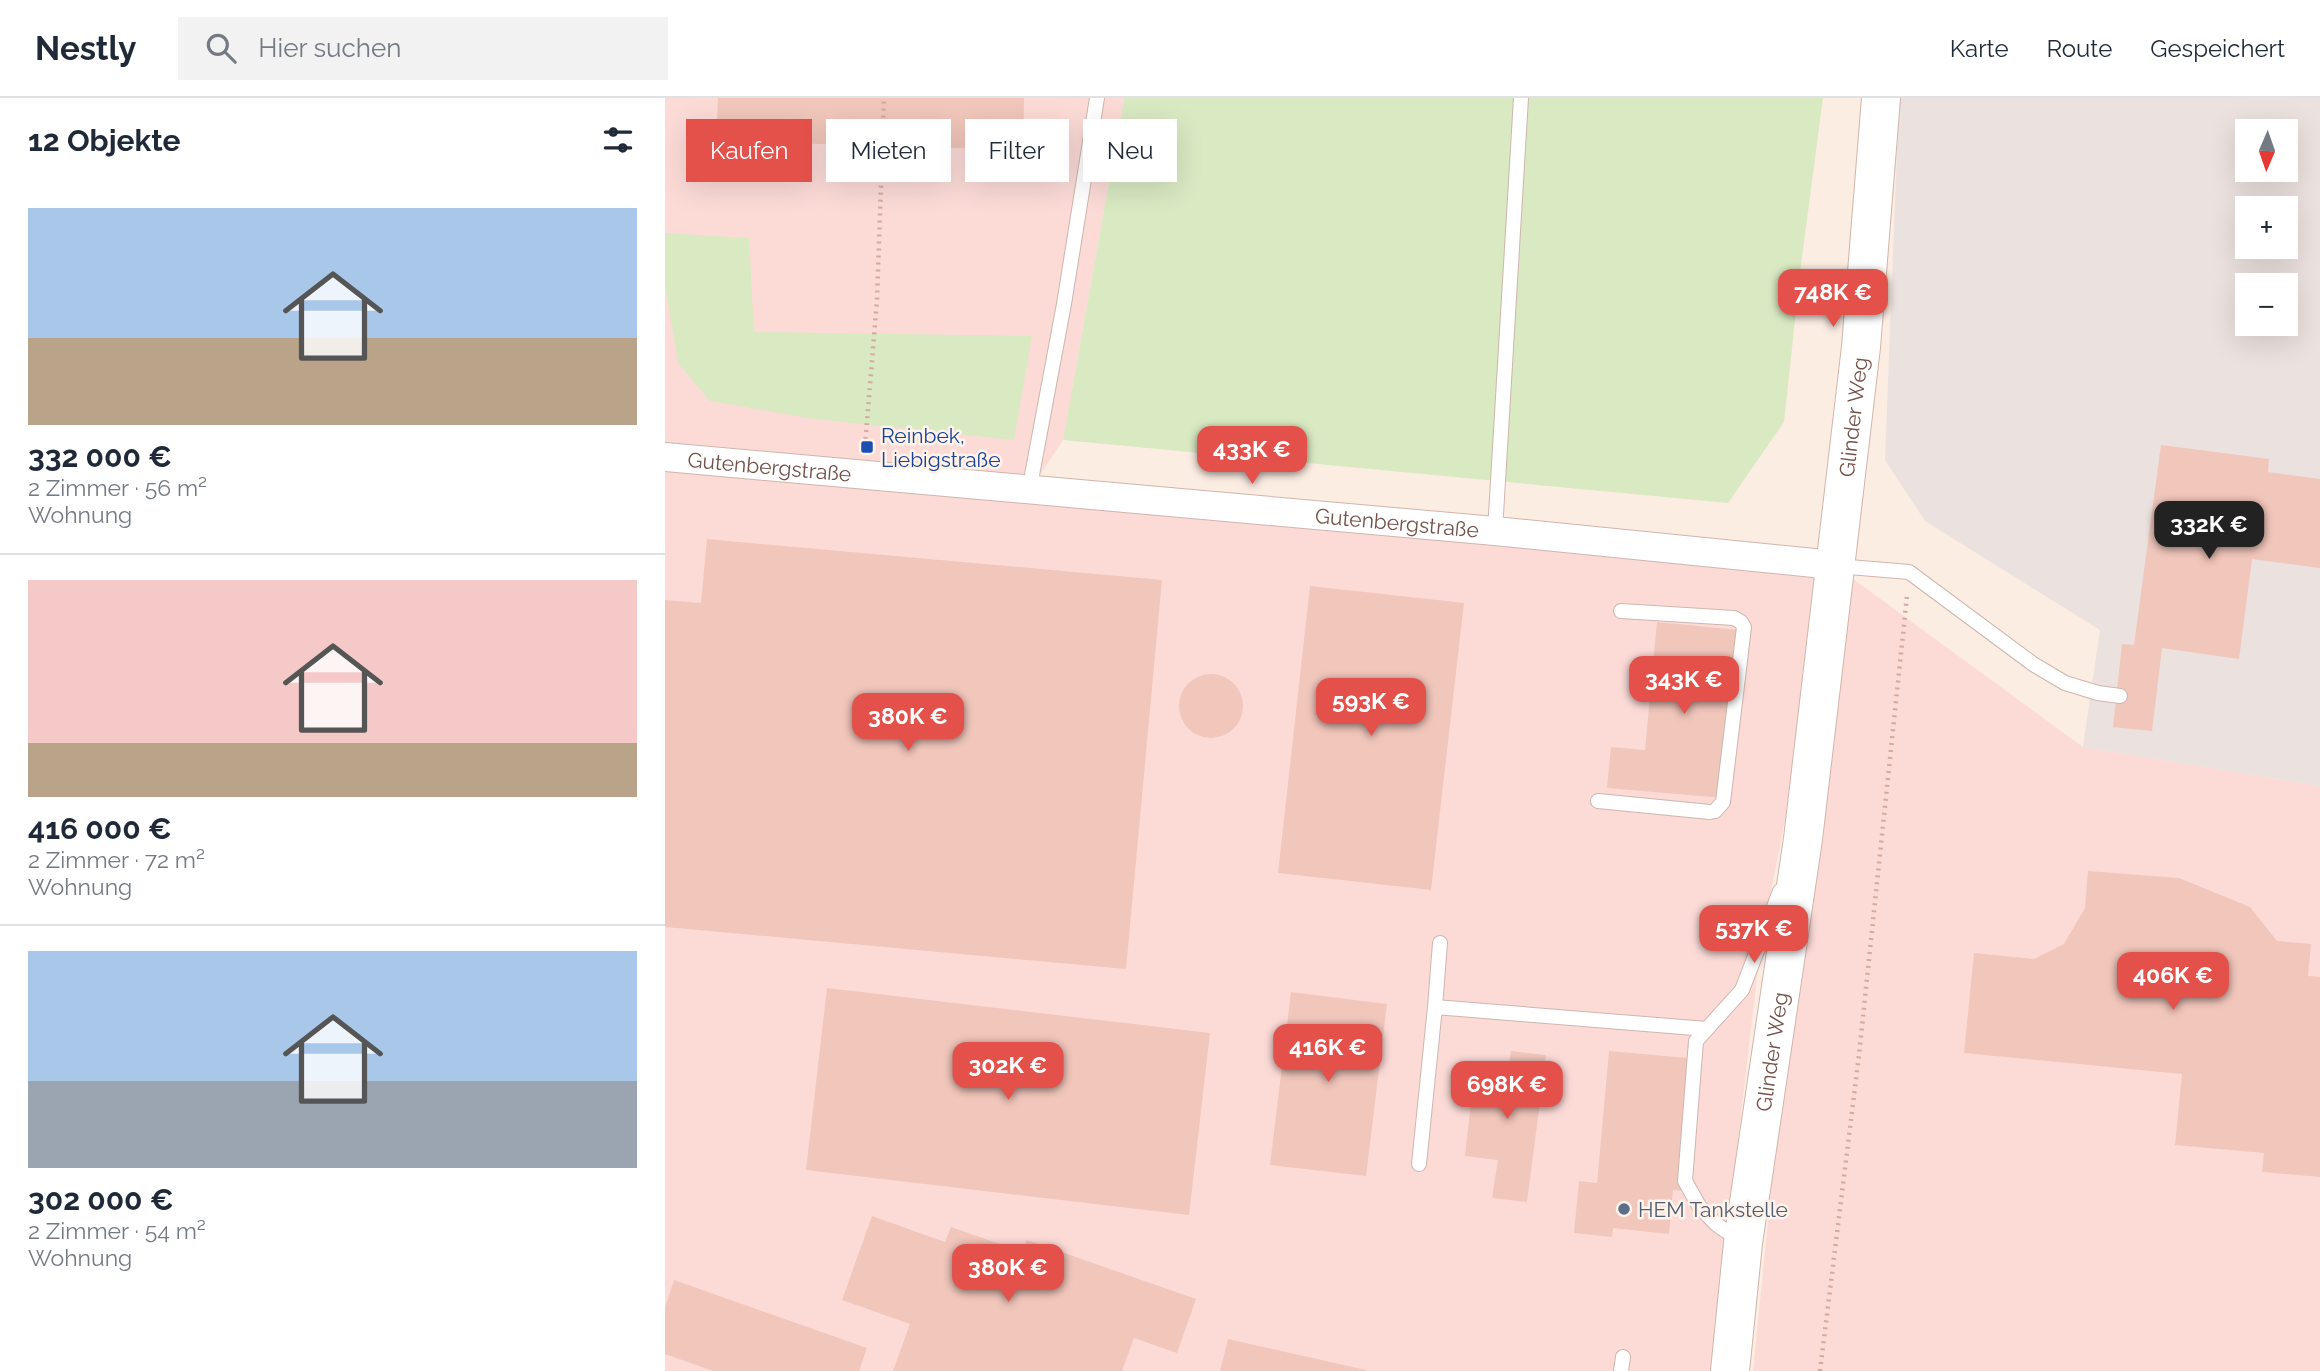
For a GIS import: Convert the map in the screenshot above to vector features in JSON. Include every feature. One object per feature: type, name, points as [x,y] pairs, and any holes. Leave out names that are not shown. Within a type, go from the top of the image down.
[{"type":"main road","name":"Glinder Weg","points":[[1730,1371],[1742,1243],[1803,839],[1861,347],[1881,98]]},
{"type":"street","name":"Gutenbergstraße","points":[[665,457],[1495,531],[1834,565]]},
{"type":"lane","points":[[1029,491],[1064,304],[1097,98]]},
{"type":"lane","points":[[1495,531],[1521,98]]},
{"type":"lane","points":[[1834,565],[1909,572],[2033,664],[2066,683],[2120,696]]},
{"type":"lane","points":[[1598,801],[1710,812],[1715,811],[1723,802],[1744,627],[1734,618],[1621,611]]},
{"type":"lane","points":[[1742,1243],[1716,1224],[1699,1206],[1685,1181],[1696,1041],[1742,990],[1779,892],[1803,839]]},
{"type":"lane","points":[[1419,1164],[1440,943]]},
{"type":"lane","points":[[1435,1007],[1707,1029]]},
{"type":"path","points":[[863,475],[877,300],[884,98]]},
{"type":"path","points":[[1820,1371],[1859,1055],[1909,572]]},
{"type":"shaded area","points":[[665,98],[1124,98],[1120,119],[1083,119],[1083,182],[1109,182],[1063,440],[1030,490],[1834,565],[2083,747],[2320,786],[2320,1371],[1753,1371],[1832,577],[1761,943],[1711,1371],[665,1371]]},
{"type":"shaded area","points":[[1899,98],[2320,98],[2320,786],[2083,747],[2100,630],[1925,521],[1885,460]]},
{"type":"green space","points":[[1124,98],[1823,98],[1784,422],[1728,503],[1063,440],[1109,182],[1177,182],[1177,119],[1120,119]]},
{"type":"green space","points":[[665,233],[749,238],[754,332],[1032,336],[1014,440],[815,419],[710,401],[678,363],[665,285]]},
{"type":"building","points":[[718,98],[1024,98],[1024,119],[965,119],[965,148],[951,148],[951,119],[826,119],[826,144],[812,144],[812,119],[717,119]]},
{"type":"building","points":[[2161,445],[2269,459],[2268,472],[2320,479],[2320,568],[2252,559],[2239,659],[2162,648],[2152,731],[2113,727],[2122,644],[2134,645]]},
{"type":"building","points":[[707,539],[1162,580],[1126,969],[665,927],[665,600],[701,603]]},
{"type":"building","points":[[1310,586],[1464,603],[1431,890],[1278,873]]},
{"type":"building","points":[[1657,622],[1739,630],[1723,798],[1607,788],[1611,747],[1645,750]]},
{"type":"building","points":[[1205,674],[1217,674],[1234,683],[1241,694],[1241,718],[1234,729],[1217,738],[1205,738],[1193,733],[1184,724],[1179,712],[1179,700],[1184,688],[1193,679]]},
{"type":"building","points":[[2088,871],[2179,878],[2250,907],[2277,941],[2311,944],[2308,976],[2320,977],[2320,1177],[2262,1172],[2264,1153],[2175,1145],[2182,1074],[1964,1053],[1974,953],[2034,959],[2064,944],[2085,908]]},
{"type":"building","points":[[827,988],[1210,1033],[1189,1215],[806,1170]]},
{"type":"building","points":[[1291,992],[1387,1004],[1366,1176],[1270,1165]]},
{"type":"building","points":[[1511,1051],[1546,1055],[1527,1202],[1492,1198],[1498,1160],[1465,1156],[1475,1065],[1508,1068]]},
{"type":"building","points":[[1609,1051],[1699,1059],[1686,1191],[1673,1190],[1669,1234],[1613,1228],[1612,1237],[1574,1233],[1579,1181],[1597,1183]]},
{"type":"building","points":[[872,1216],[945,1242],[951,1227],[1022,1252],[1027,1240],[1196,1299],[1177,1353],[1134,1338],[1122,1371],[893,1371],[910,1324],[842,1300]]},
{"type":"building","points":[[674,1280],[867,1348],[859,1371],[713,1371],[665,1354],[665,1307]]},
{"type":"building","points":[[1228,1339],[1366,1370],[1366,1371],[1220,1371]]},
{"type":"place","name":"Reinbek, Liebigstraße","points":[[867,447]]},
{"type":"place","name":"HEM Tankstelle","points":[[1624,1209]]}]
